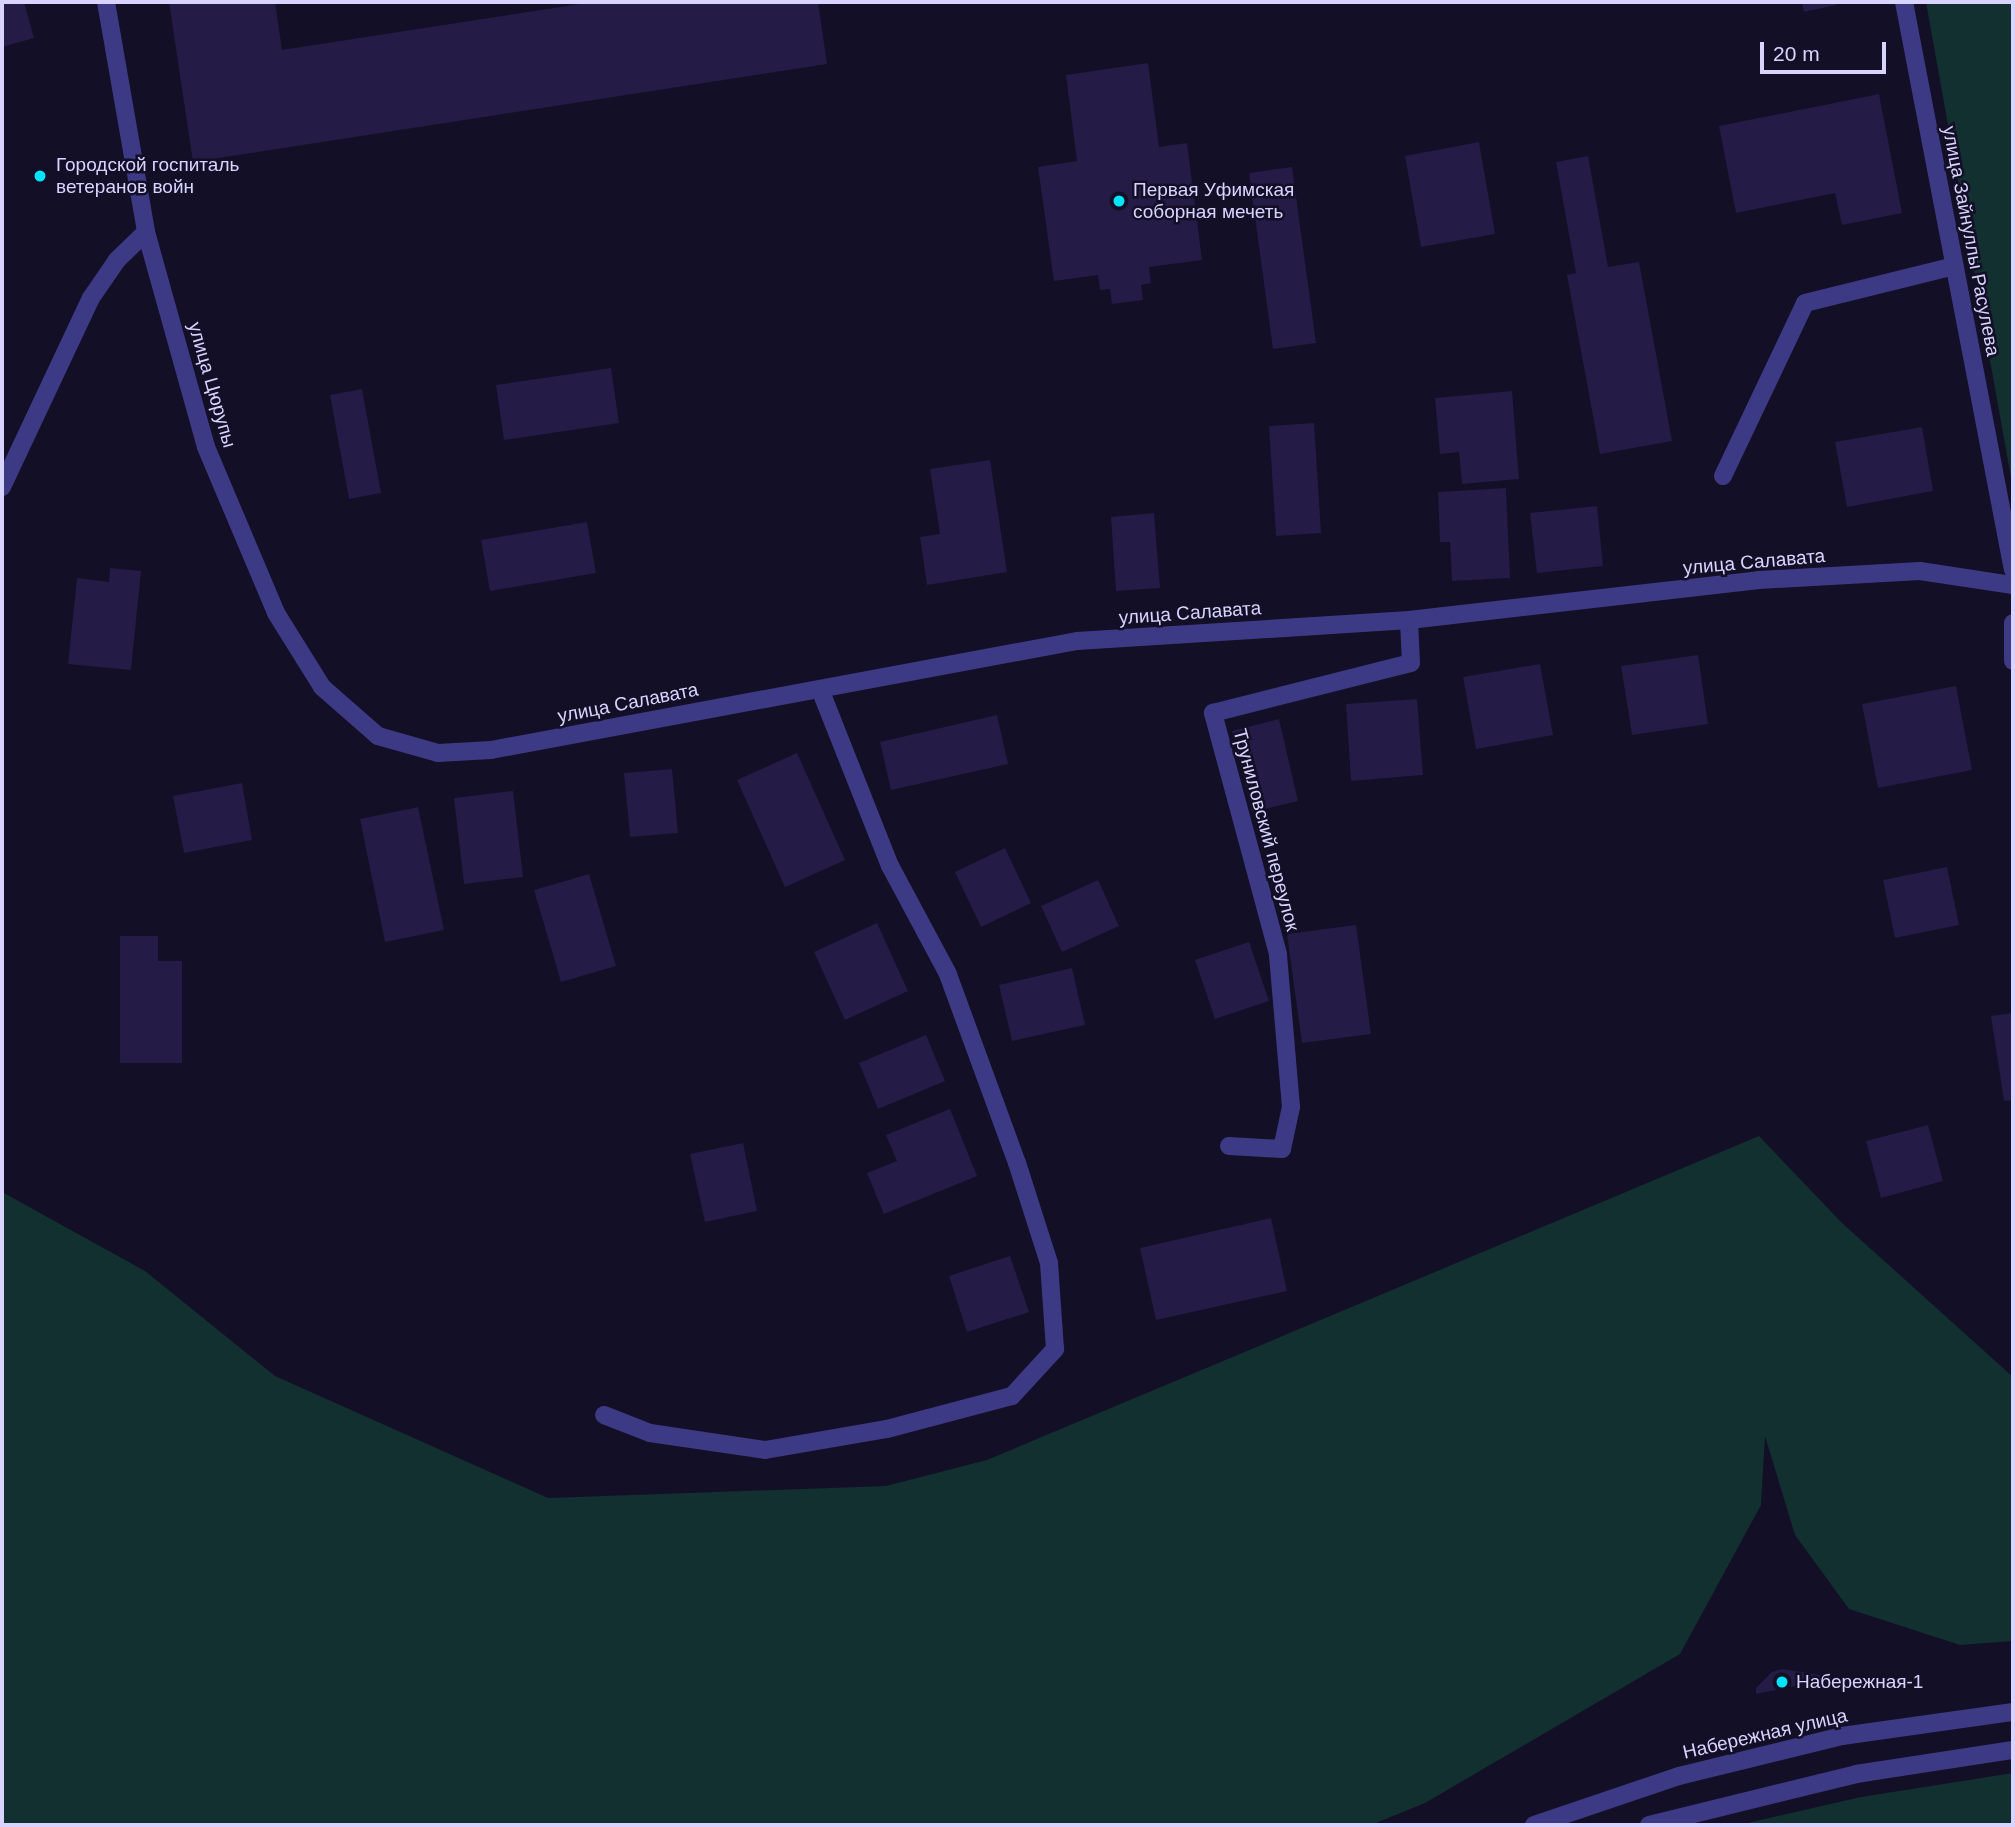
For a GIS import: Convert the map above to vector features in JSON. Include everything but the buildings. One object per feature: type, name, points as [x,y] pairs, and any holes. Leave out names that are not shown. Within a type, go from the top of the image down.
[{"type":"street","name":"улица Цюрупы","points":[[106,2],[146,232],[206,447],[276,613],[323,687],[378,736]]},
{"type":"street","name":"улица Зайнуллы Расулева","points":[[1904,2],[2013,570]]},
{"type":"street","points":[[2,487],[91,298],[117,260],[146,232]]},
{"type":"street","points":[[1723,476],[1805,303],[1955,266]]},
{"type":"street","name":"улица Салавата","points":[[378,736],[438,753],[491,750],[1077,641],[1409,621],[1759,580],[1920,571],[2013,585]]},
{"type":"street","name":"Труниловский переулок","points":[[1229,1146],[1282,1150],[1291,1107],[1278,954],[1213,713],[1411,663],[1409,621]]},
{"type":"street","points":[[2013,623],[2013,661]]},
{"type":"street","points":[[604,1415],[650,1433],[765,1450],[887,1429],[1012,1396],[1055,1349],[1049,1263],[1017,1163],[948,974],[890,866],[820,689]]},
{"type":"street","name":"Набережная улица","points":[[1534,1825],[1679,1776],[1842,1736],[2013,1712]]},
{"type":"street","points":[[1649,1825],[1856,1774],[2013,1751]]},
{"type":"green space","points":[[1926,2],[2013,2],[2013,489]]},
{"type":"green space","points":[[1759,1136],[1842,1223],[2013,1377],[2013,1641],[1960,1645],[1849,1609],[1795,1535],[1765,1436],[1761,1505],[1680,1654],[1425,1803],[1371,1825],[2,1825],[2,1192],[145,1271],[275,1376],[548,1498],[886,1486],[987,1460]]},
{"type":"green space","points":[[2013,1773],[2013,1825],[1739,1825],[1861,1797]]},
{"type":"place","name":"Городской госпиталь ветеранов войн","points":[[40,176]]},
{"type":"place","name":"Первая Уфимская соборная мечеть","points":[[1119,201]]},
{"type":"place","name":"Набережная-1","points":[[1782,1682]]}]
